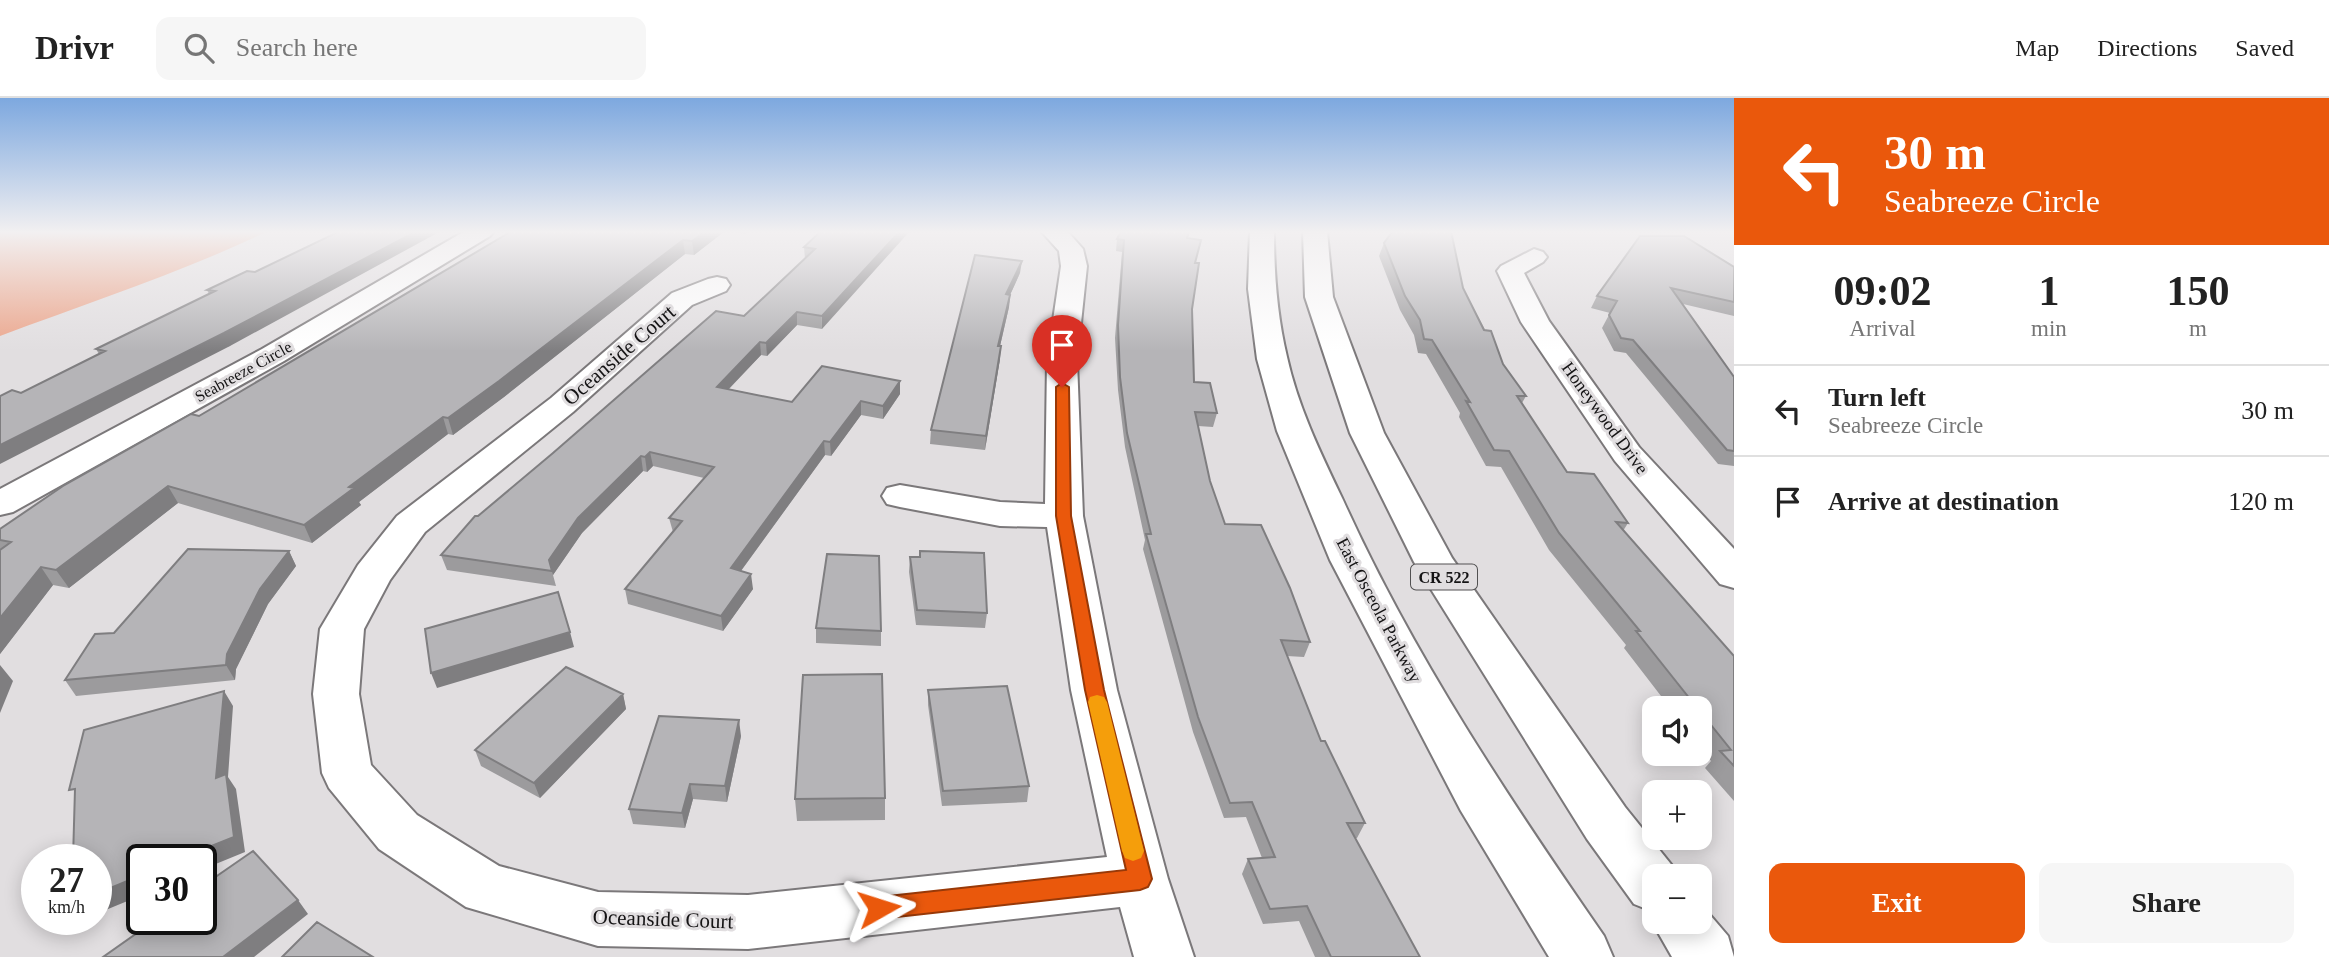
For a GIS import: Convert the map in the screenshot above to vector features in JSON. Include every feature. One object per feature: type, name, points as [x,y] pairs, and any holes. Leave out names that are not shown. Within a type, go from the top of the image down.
[{"type":"street","name":"Seabreeze Circle","points":[[0,504],[273,355],[414,271]]},
{"type":"street","points":[[1073,271],[1062,361],[1063,516],[1094,690],[1140,879],[1164,957]]},
{"type":"street","name":"East Osceola Parkway","points":[[1261,271],[1261,289],[1272,359],[1294,431],[1350,560],[1479,796],[1583,957]]},
{"type":"street","name":"CR 522","points":[[1316,271],[1319,297],[1343,369],[1373,445],[1434,562],[1606,823],[1642,870]]},
{"type":"street","name":"Honeywood Drive","points":[[1510,271],[1535,322],[1627,454],[1734,574]]},
{"type":"street","name":"Oceanside Court","points":[[717,285],[682,299],[562,405],[411,524],[372,575],[342,629],[336,694],[347,773],[398,832],[486,889],[598,919],[748,922],[1140,879]]},
{"type":"street","points":[[900,496],[1000,514],[1063,516]]},
{"type":"street","points":[[1690,934],[1707,957]]},
{"type":"shaded area","points":[[0,271],[176,271],[169,274],[0,336]]},
{"type":"building","points":[[247,271],[341,271],[0,445],[0,396],[12,390],[21,393],[105,351],[96,349],[215,291],[207,290]]},
{"type":"building","points":[[444,271],[642,271],[499,381],[448,418],[443,417],[349,487],[354,488],[304,525],[168,486],[56,570],[41,567],[0,618],[0,550],[11,542],[0,540],[0,529],[63,486],[191,414],[199,416]]},
{"type":"building","points":[[792,271],[863,271],[822,316],[797,312],[766,343],[760,342],[717,387],[792,402],[822,366],[900,381],[883,406],[861,401],[830,442],[824,441],[731,568],[751,574],[721,616],[625,589],[682,521],[669,518],[714,467],[650,452],[645,457],[641,456],[578,518],[549,560],[552,571],[441,555],[475,516],[553,453],[716,311],[744,316]]},
{"type":"building","points":[[971,271],[1017,271],[1006,294],[1010,295],[998,346],[1001,346],[986,436],[931,430]]},
{"type":"building","points":[[1122,271],[1198,271],[1192,309],[1194,382],[1210,383],[1217,413],[1195,412],[1210,481],[1225,524],[1261,525],[1290,588],[1310,642],[1281,640],[1321,741],[1325,741],[1365,823],[1347,823],[1420,957],[1331,957],[1307,906],[1270,909],[1248,859],[1275,857],[1252,802],[1230,803],[1198,717],[1146,534],[1151,534],[1127,433],[1120,377],[1118,325]]},
{"type":"building","points":[[1395,271],[1459,271],[1463,288],[1484,330],[1491,331],[1503,364],[1526,396],[1517,396],[1567,472],[1594,474],[1628,523],[1616,522],[1734,656],[1734,766],[1720,751],[1731,750],[1712,726],[1712,696],[1688,696],[1636,631],[1640,631],[1559,533],[1509,451],[1494,450],[1466,401],[1470,402],[1432,340],[1424,339],[1420,320],[1405,296]]},
{"type":"building","points":[[1615,271],[1734,271],[1734,302],[1671,288],[1734,377],[1734,451],[1727,450],[1633,340],[1621,338],[1609,315],[1617,301],[1597,296]]},
{"type":"building","points":[[188,549],[289,551],[260,589],[227,654],[226,665],[65,680],[95,634],[114,633]]},
{"type":"building","points":[[920,551],[984,553],[987,613],[917,610],[910,557],[920,557]]},
{"type":"building","points":[[827,554],[879,556],[881,631],[816,628]]},
{"type":"building","points":[[558,592],[570,632],[431,673],[425,629]]},
{"type":"building","points":[[566,667],[623,694],[534,783],[475,750]]},
{"type":"building","points":[[882,674],[885,798],[795,799],[803,675]]},
{"type":"building","points":[[1007,686],[1029,786],[943,791],[928,690]]},
{"type":"building","points":[[224,691],[216,778],[226,774],[234,837],[216,844],[126,844],[126,882],[112,887],[112,844],[73,844],[75,789],[69,790],[84,730]]},
{"type":"building","points":[[659,716],[739,720],[725,786],[690,784],[682,813],[629,809]]},
{"type":"building","points":[[253,851],[298,900],[223,957],[103,957],[134,935],[217,935],[217,876]]},
{"type":"building","points":[[317,922],[373,957],[282,957]]},
{"type":"slow traffic","points":[[1097,702],[1133,851]]},
{"type":"route","points":[[879,908],[1140,879],[1094,690],[1063,516],[1062,387]]}]
